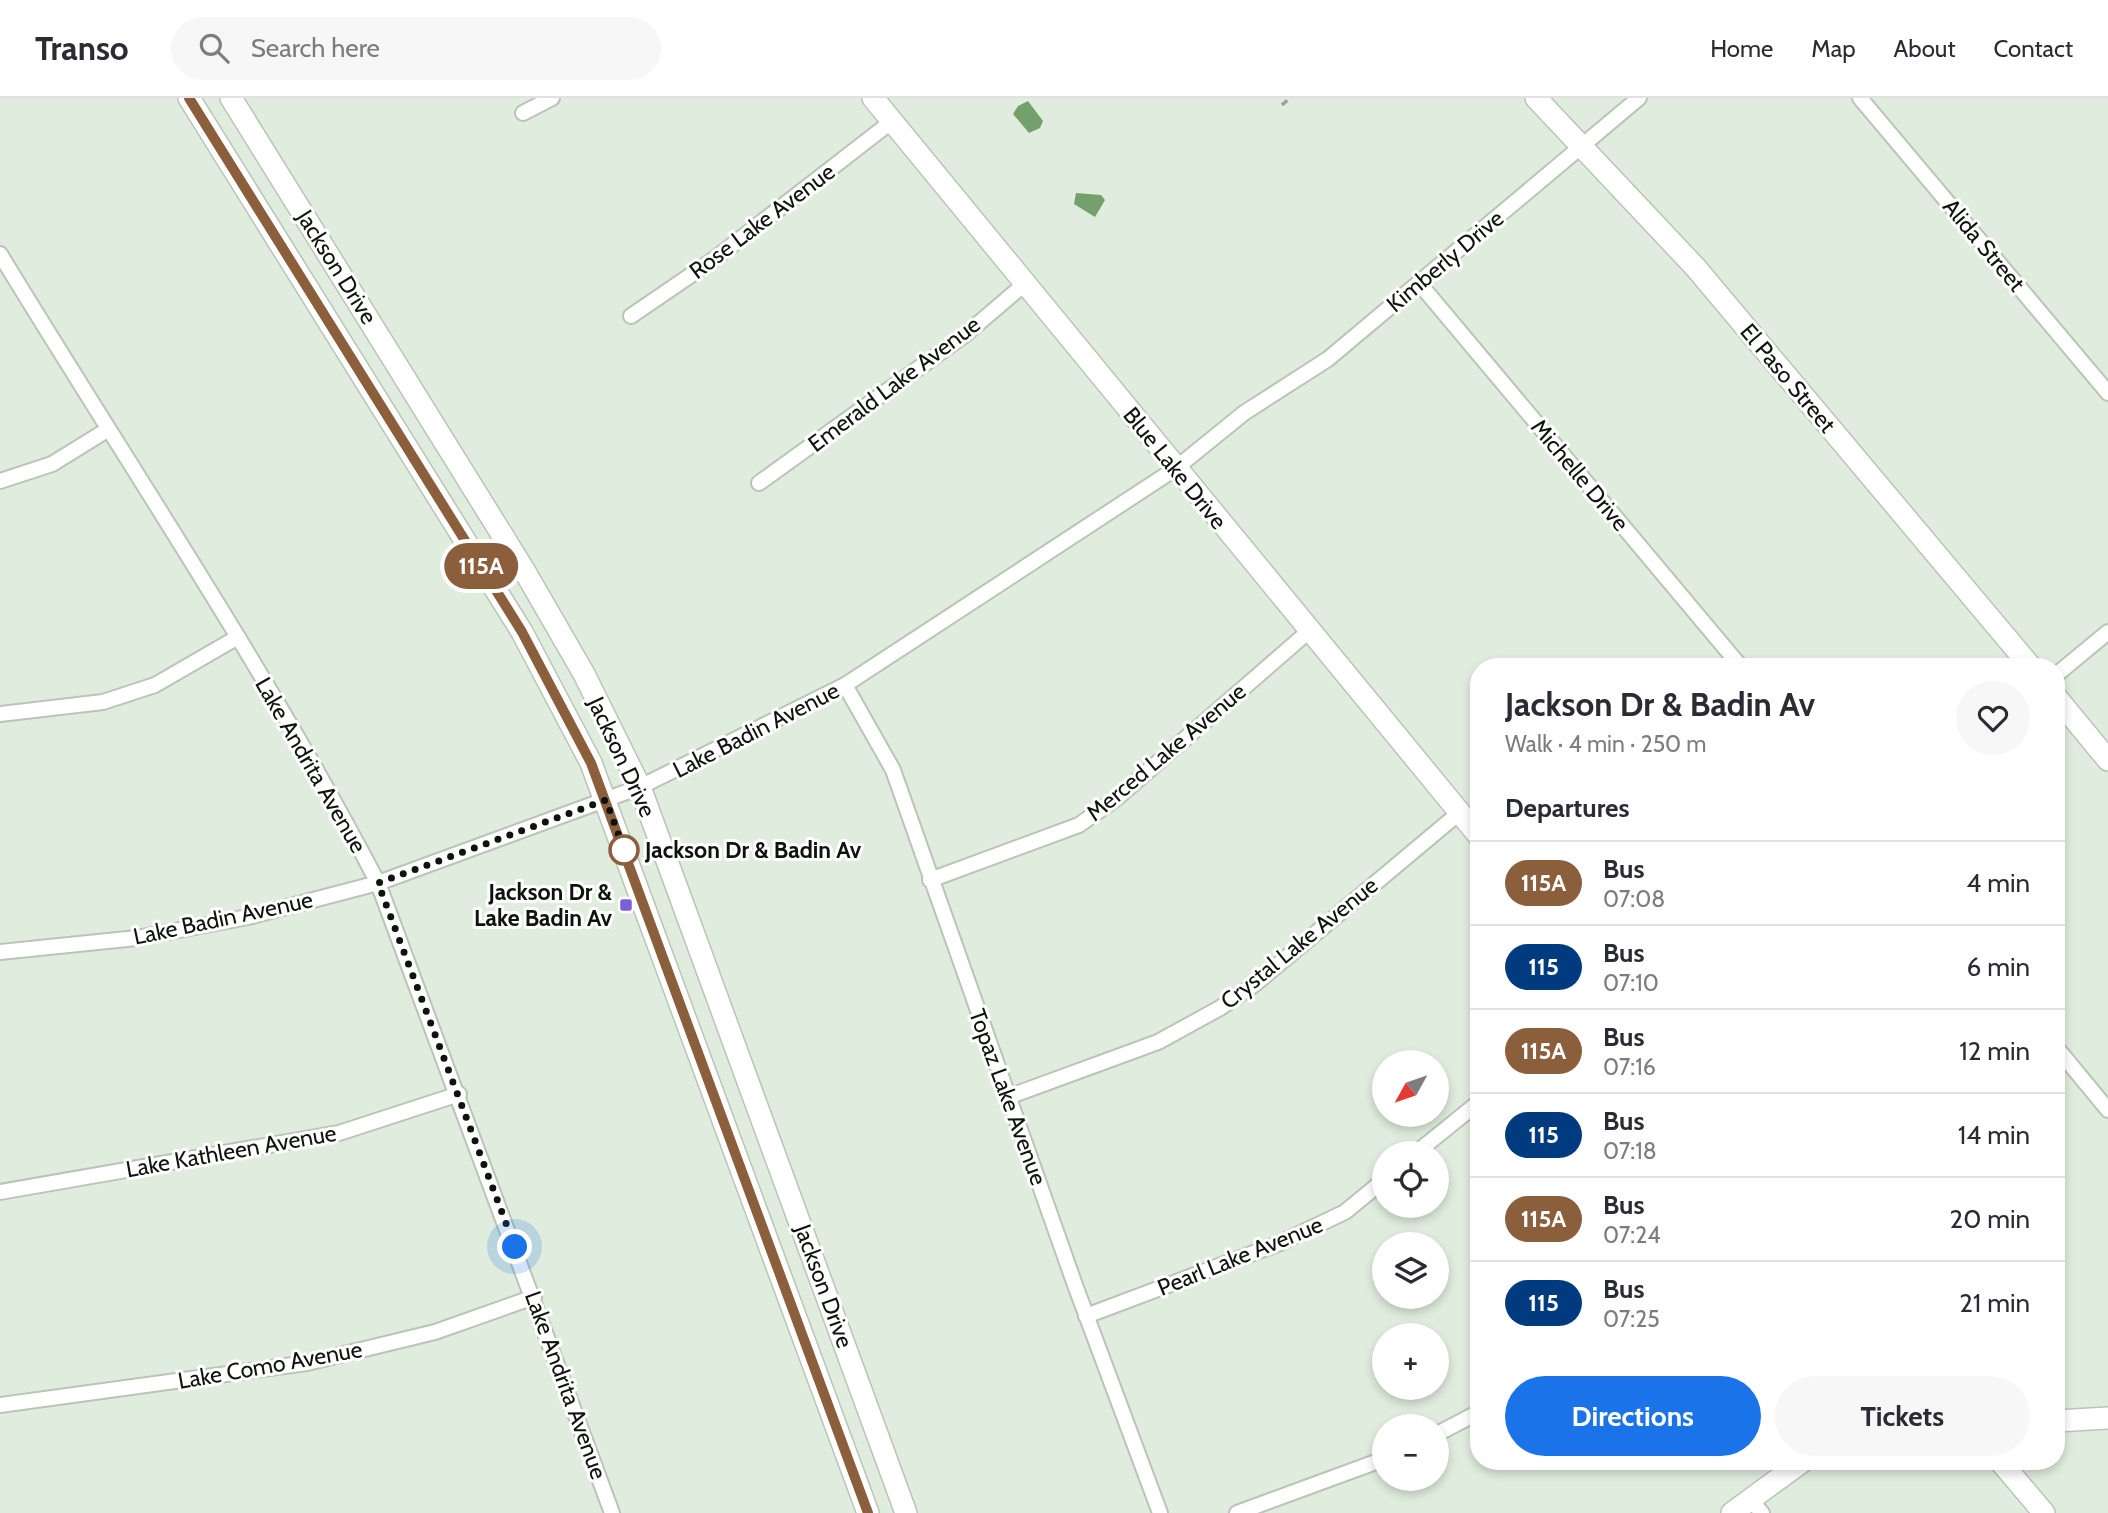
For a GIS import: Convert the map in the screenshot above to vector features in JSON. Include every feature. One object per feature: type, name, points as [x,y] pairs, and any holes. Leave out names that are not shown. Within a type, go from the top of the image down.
[{"type":"main road","name":"Jackson Drive","points":[[189,98],[522,632],[553,688],[606,800],[868,1513]]},
{"type":"main road","name":"Jackson Drive","points":[[231,98],[524,570],[584,674],[640,787],[906,1513]]},
{"type":"main road","name":"Blue Lake Drive","points":[[873,98],[1027,282],[1175,468],[1470,826]]},
{"type":"main road","name":"El Paso Street","points":[[1536,98],[1696,268],[2023,658]]},
{"type":"main road","points":[[2065,708],[2108,760]]},
{"type":"main road","points":[[2065,1420],[2108,1418]]},
{"type":"main road","points":[[1732,1513],[1756,1506],[1794,1470]]},
{"type":"main road","points":[[2008,1470],[2044,1513]]},
{"type":"street","points":[[523,113],[552,98]]},
{"type":"street","name":"Kimberly Drive","points":[[1244,413],[1328,359],[1639,98]]},
{"type":"street","name":"Alida Street","points":[[1860,98],[2108,393]]},
{"type":"street","name":"Rose Lake Avenue","points":[[631,316],[713,260],[891,122]]},
{"type":"street","name":"Lake Andrita Avenue","points":[[0,254],[238,637],[344,818],[378,883],[459,1094],[612,1513]]},
{"type":"street","name":"Emerald Lake Avenue","points":[[759,483],[966,334],[1027,282]]},
{"type":"street","name":"Michelle Drive","points":[[1419,283],[1733,658]]},
{"type":"street","name":"Lake Badin Avenue","points":[[0,952],[137,938],[248,917],[378,883],[640,787],[845,685],[1175,468],[1244,413]]},
{"type":"street","points":[[0,481],[52,464],[107,430]]},
{"type":"street","name":"Merced Lake Avenue","points":[[930,880],[1079,825],[1117,798],[1310,631]]},
{"type":"street","points":[[2065,668],[2108,632]]},
{"type":"street","points":[[0,714],[103,702],[155,685],[238,637]]},
{"type":"street","name":"Topaz Lake Avenue","points":[[845,685],[893,771],[1086,1316],[1160,1513]]},
{"type":"street","name":"Crystal Lake Avenue","points":[[1008,1097],[1158,1042],[1220,1007],[1255,984],[1459,813]]},
{"type":"street","points":[[2065,1058],[2108,1110]]},
{"type":"street","name":"Lake Kathleen Avenue","points":[[0,1192],[339,1133],[459,1094]]},
{"type":"street","points":[[1431,1141],[1470,1109]]},
{"type":"street","name":"Pearl Lake Avenue","points":[[1086,1316],[1280,1243],[1345,1212],[1372,1190]]},
{"type":"street","name":"Lake Como Avenue","points":[[0,1405],[307,1363],[435,1332],[534,1297]]},
{"type":"street","points":[[1449,1428],[1470,1417]]},
{"type":"street","points":[[1237,1513],[1372,1463]]},
{"type":"path","points":[[1282,105],[1290,98]]},
{"type":"shaded area","points":[[1028,101],[1043,121],[1040,128],[1029,133],[1013,114],[1018,106]]},
{"type":"shaded area","points":[[1076,193],[1101,195],[1105,200],[1095,217],[1074,204]]},
{"type":"bus line","name":"115A","points":[[189,98],[522,632],[591,763],[868,1513]]},
{"type":"place","name":"Jackson Dr & Badin Av","points":[[624,850]]},
{"type":"place","name":"Jackson Dr & Lake Badin Av","points":[[626,905]]},
{"type":"route","points":[[515,1247],[378,883],[606,800],[624,850]]}]
